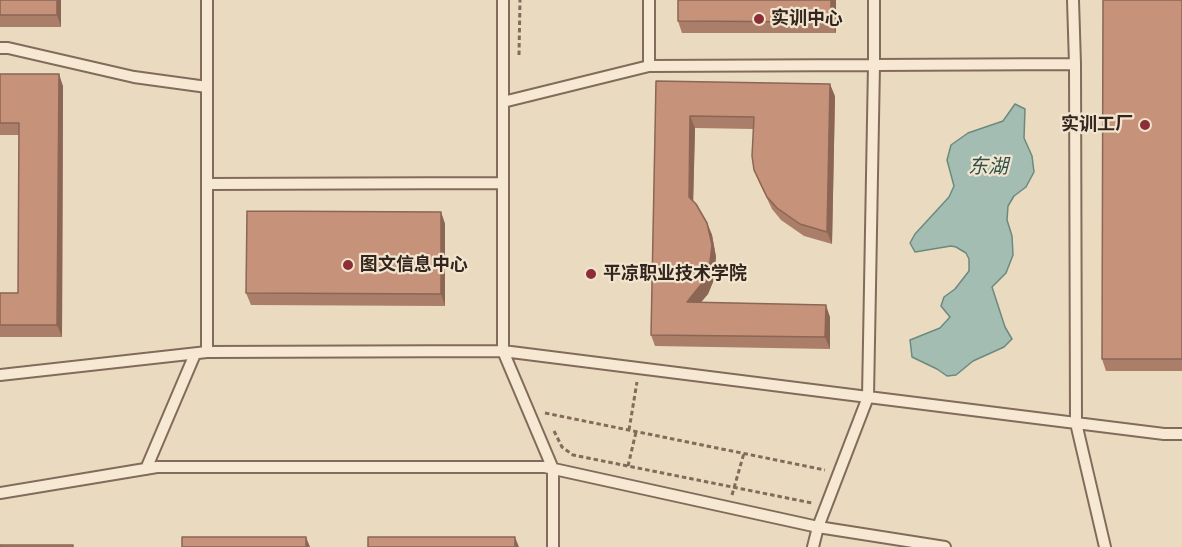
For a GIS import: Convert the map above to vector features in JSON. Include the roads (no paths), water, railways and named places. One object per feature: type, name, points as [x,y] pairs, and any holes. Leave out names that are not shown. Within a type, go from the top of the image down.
[{"type":"lane","points":[[207,0],[207,352]]},
{"type":"lane","points":[[503,0],[503,351],[553,469],[553,547]]},
{"type":"lane","points":[[650,0],[650,66]]},
{"type":"lane","points":[[813,547],[818,527],[868,397],[874,0]]},
{"type":"lane","points":[[1073,0],[1076,64],[1076,423],[1105,547]]},
{"type":"lane","points":[[0,48],[134,77],[207,87]]},
{"type":"lane","points":[[503,102],[650,66],[1076,64]]},
{"type":"lane","points":[[207,184],[503,183]]},
{"type":"lane","points":[[0,375],[207,352],[503,351],[1164,434],[1182,434]]},
{"type":"lane","points":[[146,469],[195,354]]},
{"type":"lane","points":[[0,493],[157,467],[545,467],[818,527],[945,547]]},
{"type":"water","name":"东湖","points":[[1015,104],[1025,109],[1024,138],[1032,156],[1034,172],[1026,187],[1014,196],[1008,206],[1007,220],[1012,236],[1013,255],[1006,273],[992,287],[1005,327],[1012,339],[1004,347],[973,361],[956,375],[947,376],[912,357],[910,340],[940,328],[950,317],[941,306],[944,297],[955,289],[969,271],[969,259],[966,253],[956,247],[915,252],[910,243],[915,234],[949,197],[954,186],[947,160],[951,145],[968,133],[1003,121]]},
{"type":"place","name":"实训中心","points":[[759,19]]},
{"type":"place","name":"实训工厂","points":[[1145,125]]},
{"type":"place","name":"图文信息中心","points":[[348,265]]},
{"type":"place","name":"平凉职业技术学院","points":[[591,274]]}]
